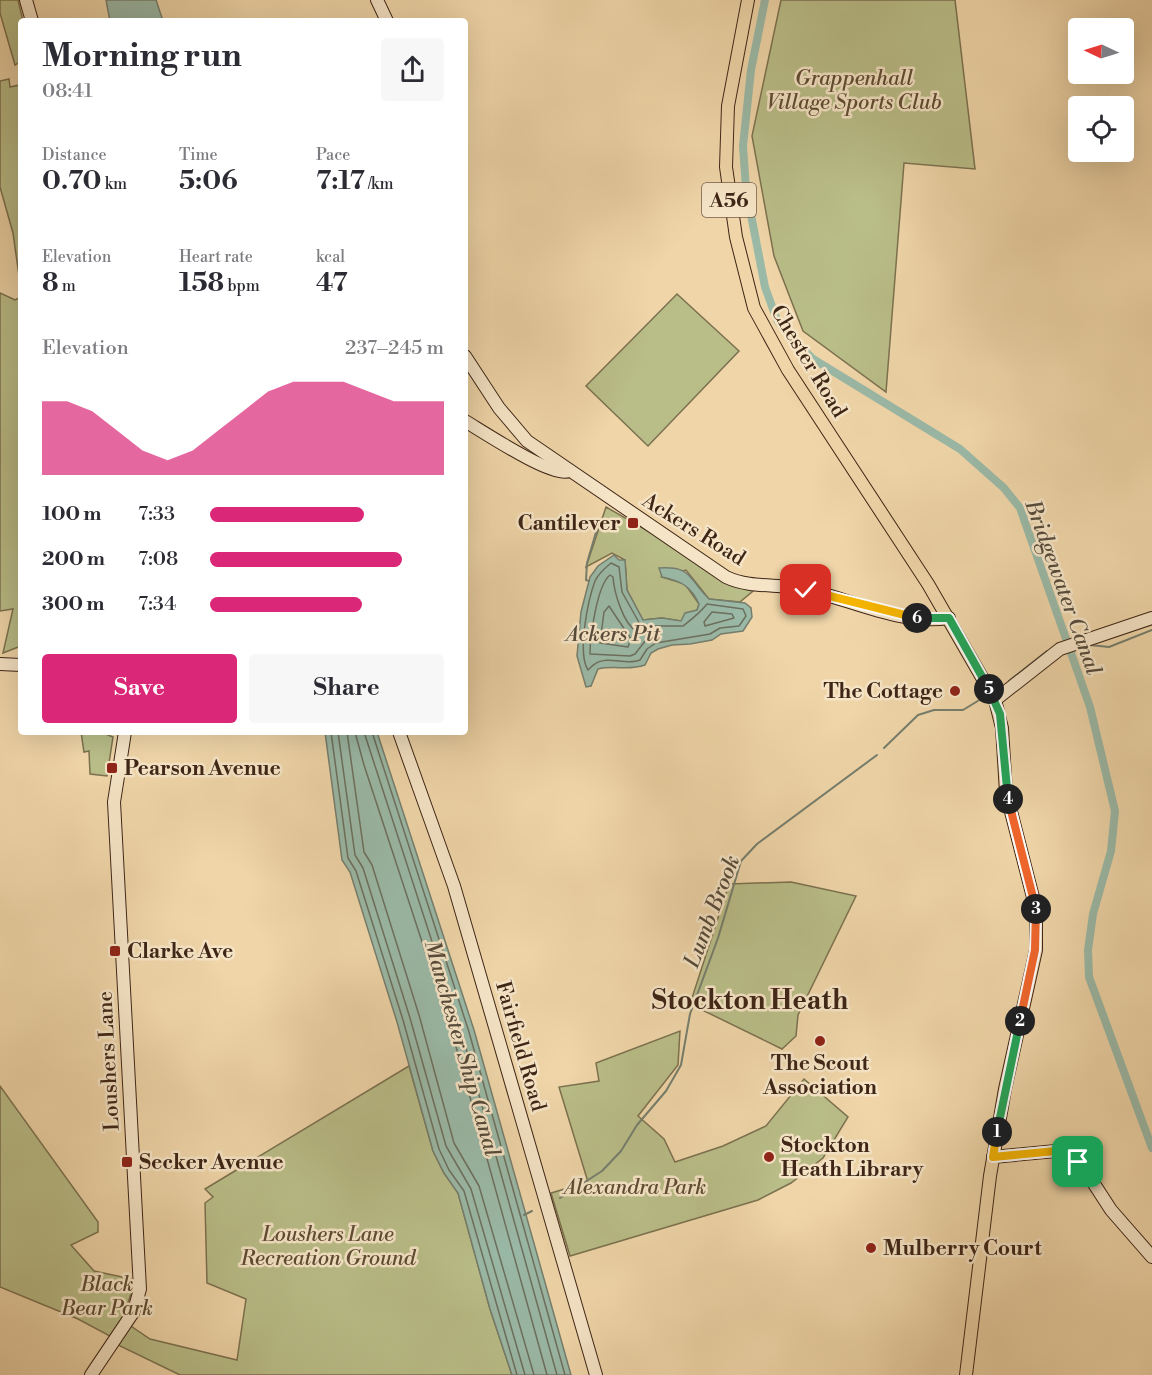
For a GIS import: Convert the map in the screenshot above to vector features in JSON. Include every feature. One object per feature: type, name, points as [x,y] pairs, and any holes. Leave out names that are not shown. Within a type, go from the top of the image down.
[{"type":"main road","name":"Chester Road","points":[[748,0],[728,106],[726,166],[736,237],[753,308],[788,370],[949,618],[995,700]]},
{"type":"main road","name":"A56","points":[[966,1375],[993,1157],[1037,936],[1034,896],[1006,792],[1001,722],[995,700]]},
{"type":"street","points":[[26,0],[31,18]]},
{"type":"street","points":[[377,0],[386,18]]},
{"type":"street","name":"Ackers Road","points":[[468,360],[515,428],[543,453],[688,553],[733,580],[755,585],[797,588],[917,618],[949,618]]},
{"type":"street","name":"Ackers Road","points":[[468,423],[539,463],[561,473],[570,470]]},
{"type":"street","points":[[995,700],[1060,649],[1152,618]]},
{"type":"street","points":[[0,664],[18,666]]},
{"type":"street","name":"Loushers Lane","points":[[91,1375],[127,1323],[138,1301],[140,1283],[114,802],[125,735]]},
{"type":"street","name":"Fairfield Road","points":[[400,735],[458,898],[596,1375]]},
{"type":"street","points":[[993,1157],[1056,1151],[1071,1157],[1085,1170],[1111,1210],[1152,1257]]},
{"type":"green space","points":[[0,0],[18,0],[22,18],[18,18],[18,63],[15,65],[0,13]]},
{"type":"green space","name":"Grappenhall Village Sports Club","points":[[781,0],[955,0],[975,169],[904,163],[886,392],[803,331],[774,256],[752,136]]},
{"type":"green space","points":[[9,79],[10,87],[18,85],[18,269],[13,233],[0,187],[0,81]]},
{"type":"green space","points":[[0,293],[15,300],[18,298],[18,647],[3,653],[13,609],[0,611]]},
{"type":"green space","points":[[677,294],[739,351],[648,446],[586,386]]},
{"type":"green space","points":[[606,507],[753,591],[740,602],[709,599],[686,570],[662,577],[685,584],[699,604],[697,611],[681,621],[662,618],[643,620],[627,590],[625,560],[612,553],[586,567]]},
{"type":"green space","points":[[81,735],[113,737],[107,776],[90,774],[89,751],[84,752]]},
{"type":"green space","points":[[791,882],[856,896],[798,1015],[796,1036],[782,1049],[690,1004],[729,884]]},
{"type":"green space","name":"Alexandra Park","points":[[680,1031],[678,1065],[638,1116],[664,1139],[675,1162],[723,1146],[766,1126],[804,1079],[848,1117],[823,1158],[791,1183],[758,1200],[570,1256],[551,1193],[588,1182],[559,1087],[599,1081],[596,1063]]},
{"type":"green space","points":[[409,1066],[433,1151],[444,1173],[458,1193],[490,1309],[512,1375],[180,1375],[120,1346],[110,1336],[78,1319],[0,1287],[0,1086],[98,1222],[98,1232],[71,1245],[94,1271],[132,1279],[131,1294],[122,1320],[150,1339],[237,1360],[246,1299],[207,1283],[205,1203],[213,1197],[205,1189]]},
{"type":"water","points":[[106,0],[156,0],[162,18],[109,18]]},
{"type":"water","name":"Ackers Pit","points":[[614,555],[619,560],[625,560],[627,590],[643,620],[662,618],[681,621],[685,613],[697,610],[699,604],[685,585],[662,577],[659,568],[684,571],[709,599],[745,603],[751,608],[752,617],[743,631],[721,634],[712,640],[658,649],[651,653],[645,665],[633,668],[598,669],[591,686],[586,687],[577,656],[581,612],[590,577],[598,566]]},
{"type":"water","name":"Manchester Ship Canal","points":[[325,735],[378,735],[474,1030],[571,1375],[512,1375],[490,1309],[458,1193],[444,1173],[433,1151],[397,1022],[350,872],[342,860]]},
{"type":"waterway","name":"Bridgewater Canal","points":[[765,0],[751,70],[743,146],[746,189],[765,287],[777,320],[791,338],[813,359],[960,449],[1004,488],[1020,508],[1090,707],[1115,811],[1111,851],[1093,914],[1088,950],[1089,977],[1152,1148]]},
{"type":"waterway","points":[[589,581],[586,580],[587,563],[599,522]]},
{"type":"waterway","name":"Lumb Brook","points":[[1090,645],[1109,647],[1152,630]]},
{"type":"waterway","points":[[1009,681],[1047,651]]},
{"type":"waterway","name":"Lumb Brook","points":[[884,748],[918,715],[934,710],[963,710],[981,699]]},
{"type":"waterway","name":"Lumb Brook","points":[[560,1198],[602,1171],[621,1151],[637,1125],[666,1091],[681,1065],[690,1014],[718,938],[741,861],[757,844],[877,755]]},
{"type":"waterway","name":"Lumb Brook","points":[[524,1215],[532,1211]]},
{"type":"place","name":"Cantilever","points":[[633,523]]},
{"type":"place","name":"The Cottage","points":[[955,691]]},
{"type":"place","name":"Pearson Avenue","points":[[112,768]]},
{"type":"place","name":"Clarke Ave","points":[[115,951]]},
{"type":"place","name":"The Scout Association","points":[[820,1041]]},
{"type":"place","name":"Stockton Heath Library","points":[[769,1157]]},
{"type":"place","name":"Secker Avenue","points":[[127,1162]]},
{"type":"place","name":"Mulberry Court","points":[[871,1248]]},
{"type":"district","name":"Stockton Heath","points":[[750,1000]]},
{"type":"route","points":[[806,590],[917,618],[937,620],[949,618],[995,700],[1001,722],[1006,792],[1034,896],[1037,936],[1034,961],[1013,1052],[993,1157],[1056,1151],[1078,1162]]},
{"type":"park label","name":"Loushers Lane Recreation Ground","points":[[328,1246]]},
{"type":"park label","name":"Black Bear Park","points":[[107,1296]]}]
